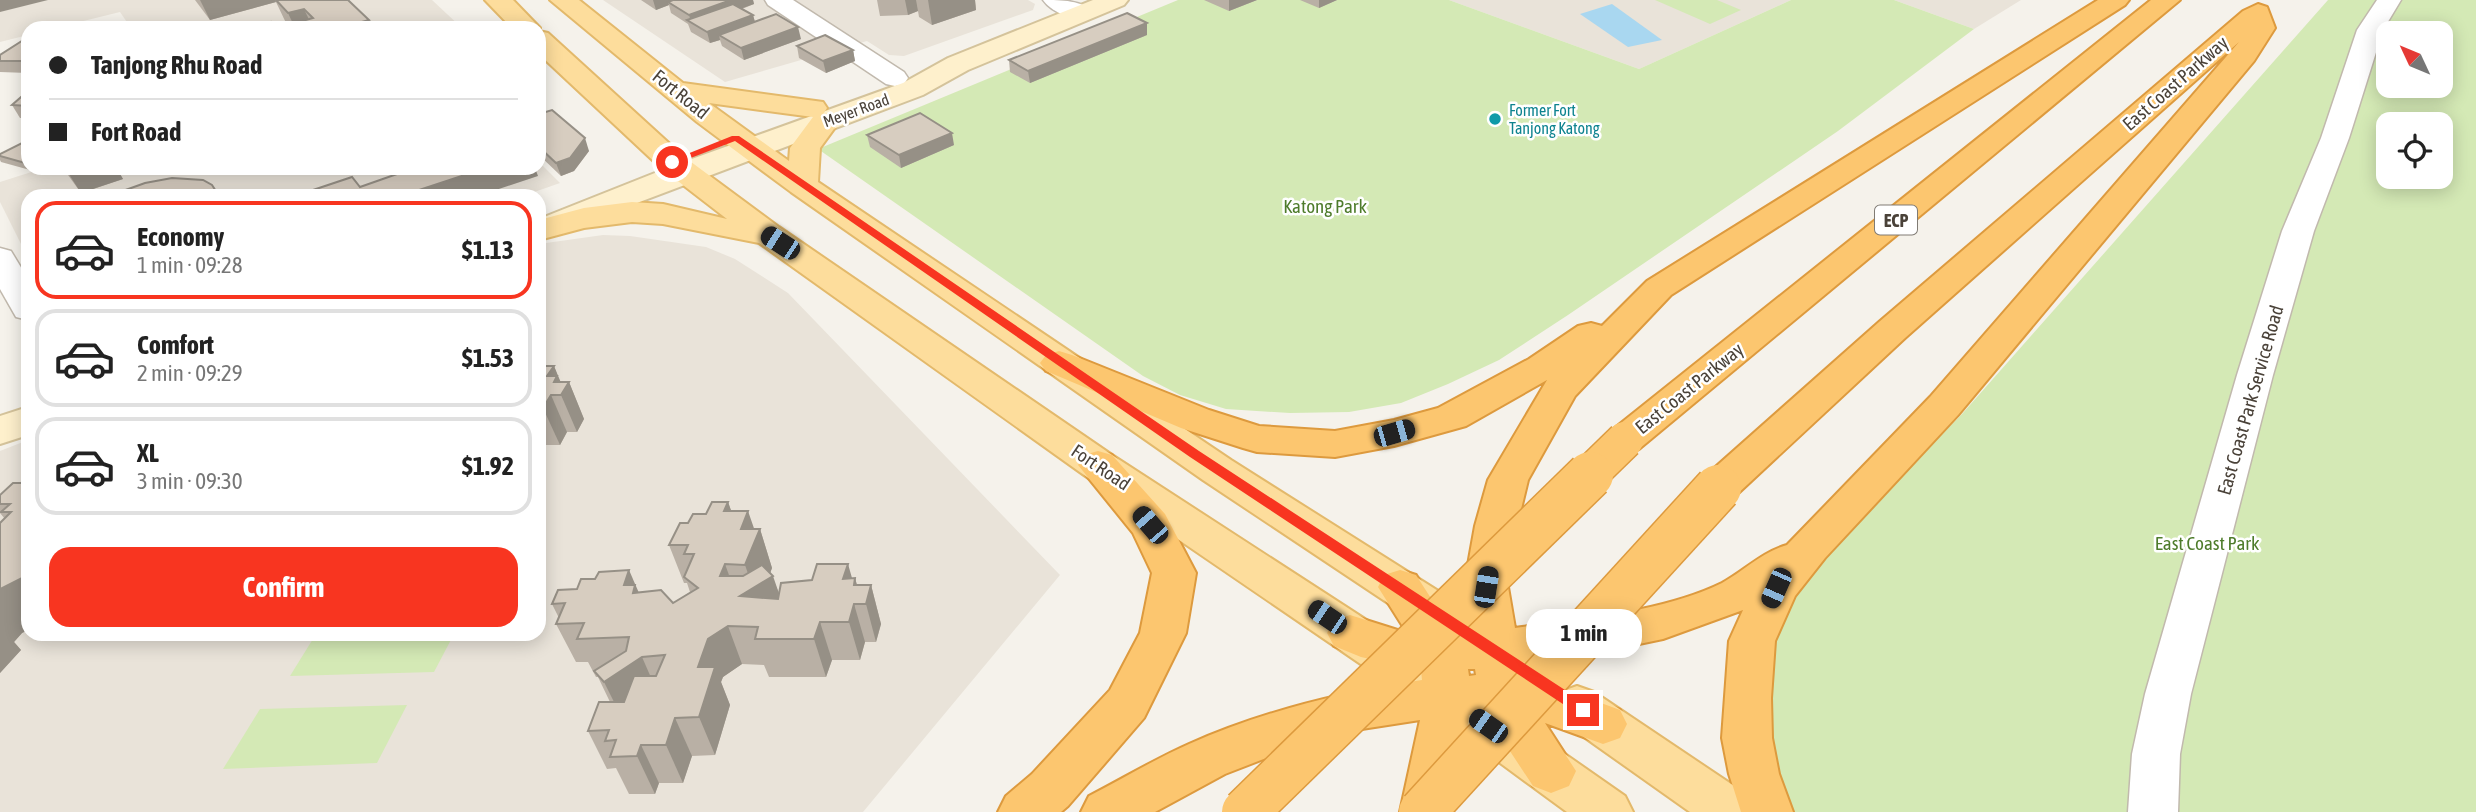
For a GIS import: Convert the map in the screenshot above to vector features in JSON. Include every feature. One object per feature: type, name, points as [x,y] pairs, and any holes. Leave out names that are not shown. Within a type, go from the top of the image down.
[{"type":"highway","points":[[1059,363],[1195,419],[1257,439],[1335,444],[1394,433],[1452,417],[1542,367],[1659,288],[2116,0]]},
{"type":"highway","name":"East Coast Parkway","points":[[1245,812],[1625,440],[2167,0]]},
{"type":"highway","points":[[1767,812],[1754,774],[1747,738],[1747,698],[1752,641],[1776,588],[1810,547],[1944,406],[2244,55],[2262,28],[2264,6]]},
{"type":"highway","name":"East Coast Parkway","points":[[1424,812],[1718,488],[1892,330],[2264,6]]},
{"type":"highway","points":[[1552,771],[1515,719],[1499,672],[1486,587],[1496,526],[1508,480],[1560,389],[1659,288]]},
{"type":"highway","points":[[1024,812],[1050,790],[1128,704],[1163,634],[1174,573],[1150,525],[1098,466]]},
{"type":"highway","points":[[1107,812],[1207,759],[1269,735],[1349,711],[1442,674],[1499,672],[1596,635],[1663,621],[1737,596],[1810,547]]},
{"type":"highway","points":[[1400,587],[1429,629],[1442,674],[1436,780],[1424,812]]},
{"type":"highway","points":[[1499,672],[1539,700],[1603,723]]},
{"type":"main road","points":[[498,0],[520,21]]},
{"type":"main road","name":"Fort Road","points":[[563,0],[674,90],[802,185],[1217,470],[1400,587],[1499,672]]},
{"type":"main road","name":"Fort Road","points":[[546,45],[679,167],[767,234],[1098,466],[1350,633],[1442,674],[1552,771],[1607,812]]},
{"type":"main road","points":[[674,90],[818,115],[805,148],[802,185]]},
{"type":"main road","points":[[546,228],[638,212],[660,214],[724,230],[767,234]]},
{"type":"main road","points":[[1603,723],[1731,812]]},
{"type":"street","name":"Meyer Road","points":[[777,0],[895,78]]},
{"type":"street","points":[[1055,0],[1082,13]]},
{"type":"street","name":"Meyer Road","points":[[679,167],[818,115],[913,89],[958,64],[1115,0]]},
{"type":"street","name":"East Coast Park Service Road","points":[[2153,812],[2156,754],[2168,694],[2255,375],[2298,231],[2335,138],[2370,30],[2389,0]]},
{"type":"street","name":"Meyer Road","points":[[818,115],[895,78],[958,64]]},
{"type":"street","points":[[546,211],[679,167]]},
{"type":"street","points":[[546,227],[679,167]]},
{"type":"street","points":[[0,258],[21,297]]},
{"type":"street","points":[[0,411],[21,403]]},
{"type":"street","points":[[0,431],[21,423]]},
{"type":"shaded area","points":[[0,0],[432,0],[454,21],[126,21],[120,12],[83,21],[21,21],[21,37],[0,42]]},
{"type":"shaded area","points":[[603,0],[1028,0],[1035,4],[1033,10],[904,56],[889,55],[867,41],[725,82]]},
{"type":"shaded area","points":[[1449,0],[1791,0],[1639,69]]},
{"type":"shaded area","points":[[1894,0],[2021,0],[1974,29]]},
{"type":"shaded area","points":[[546,169],[560,183],[543,189],[21,189],[21,244],[0,202],[0,182],[22,175],[546,175]]},
{"type":"shaded area","points":[[603,235],[630,236],[706,247],[735,259],[788,293],[1060,575],[863,812],[0,812],[0,451],[21,443],[21,641],[546,641],[546,243]]},
{"type":"green space","name":"Katong Park","points":[[1178,0],[1449,0],[1639,69],[1791,0],[1894,0],[1974,29],[1838,131],[1499,360],[1401,403],[1349,412],[1290,413],[1226,409],[1180,395],[1143,376],[818,149]]},
{"type":"green space","points":[[1655,0],[1717,0],[1741,10],[1710,24]]},
{"type":"green space","name":"East Coast Park","points":[[2328,0],[2476,0],[2476,812],[1791,812],[1768,747],[1769,651],[1792,603],[1821,558],[1962,414]]},
{"type":"green space","points":[[312,641],[450,641],[434,672],[290,676]]},
{"type":"green space","points":[[407,705],[377,763],[223,769],[260,709]]},
{"type":"water","points":[[1612,4],[1662,40],[1628,47],[1580,14]]},
{"type":"building","points":[[276,0],[348,0],[369,20],[302,21],[313,18],[304,9],[288,13]]},
{"type":"building","points":[[731,0],[689,15],[668,2]]},
{"type":"building","points":[[733,4],[753,15],[707,32],[687,20]]},
{"type":"building","points":[[1127,13],[1147,23],[1028,71],[1009,60]]},
{"type":"building","points":[[776,14],[798,27],[741,48],[719,35]]},
{"type":"building","points":[[825,35],[853,50],[823,61],[797,46]]},
{"type":"building","points":[[21,42],[21,61],[0,61],[0,55]]},
{"type":"building","points":[[21,97],[21,106],[12,105]]},
{"type":"building","points":[[552,110],[585,138],[570,158],[556,163],[546,154],[546,112]]},
{"type":"building","points":[[920,113],[952,133],[899,155],[867,135]]},
{"type":"building","points":[[21,144],[21,162],[0,154]]},
{"type":"building","points":[[394,175],[465,175],[422,189],[316,189],[352,177],[360,187]]},
{"type":"building","points":[[172,178],[203,180],[215,189],[128,189]]},
{"type":"building","points":[[546,366],[554,366],[547,376],[557,376],[554,382],[569,382],[561,395],[551,395],[546,403]]},
{"type":"building","points":[[13,483],[21,483],[21,578],[0,589],[0,523],[11,512],[1,512],[10,504],[0,504],[0,495]]},
{"type":"building","points":[[712,502],[728,502],[724,511],[748,511],[741,529],[760,529],[745,565],[725,564],[720,576],[743,576],[762,565],[773,576],[740,596],[778,599],[781,583],[812,580],[817,564],[848,564],[843,579],[855,578],[854,585],[871,585],[866,604],[854,604],[849,622],[820,622],[814,639],[755,639],[758,627],[728,626],[708,639],[698,667],[715,667],[699,717],[675,718],[666,745],[641,745],[637,756],[610,757],[616,740],[605,741],[609,730],[588,731],[599,702],[624,702],[634,676],[656,676],[665,655],[642,657],[604,682],[594,671],[626,651],[629,637],[577,639],[584,623],[556,624],[565,603],[552,604],[558,590],[577,589],[581,579],[595,579],[599,572],[629,570],[624,585],[635,585],[633,593],[661,590],[673,603],[698,588],[684,577],[694,554],[684,554],[688,545],[669,545],[680,523],[688,523],[693,514],[706,514]]},
{"type":"place","name":"Former Fort Tanjong Katong","points":[[1495,119]]},
{"type":"route","points":[[672,162],[736,137],[1217,470],[1400,587],[1583,710]]}]
